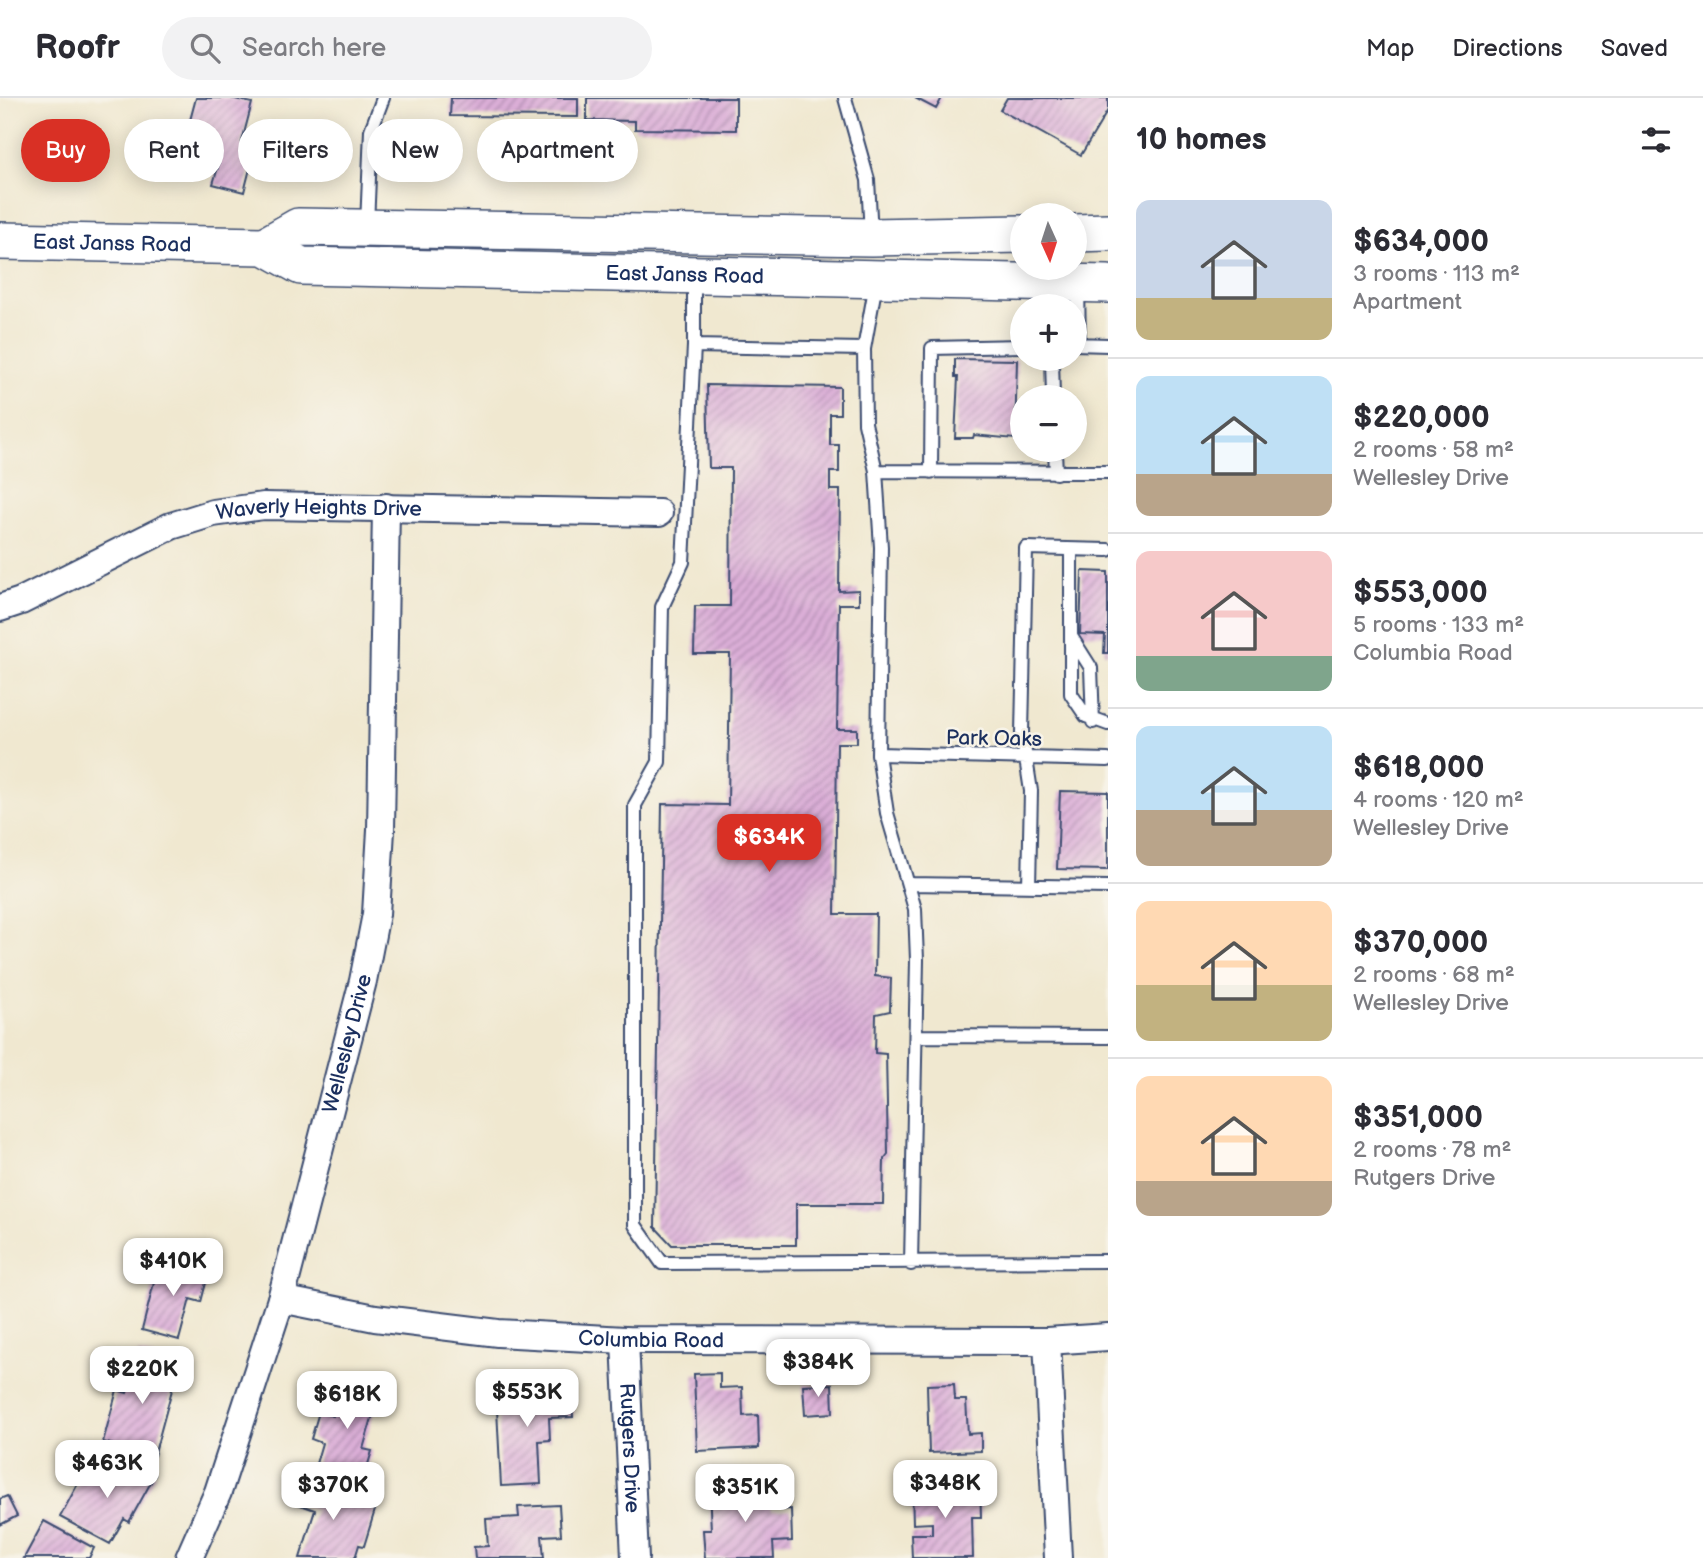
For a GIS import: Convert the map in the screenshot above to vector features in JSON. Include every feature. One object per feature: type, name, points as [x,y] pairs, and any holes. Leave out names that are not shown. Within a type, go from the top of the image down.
[{"type":"main road","name":"East Janss Road","points":[[265,246],[298,227],[871,237],[1010,234]]},
{"type":"main road","points":[[1087,233],[1108,232]]},
{"type":"main road","points":[[876,279],[882,268],[893,261],[925,256],[950,236]]},
{"type":"main road","points":[[787,277],[814,259],[853,256],[871,237]]},
{"type":"main road","name":"East Janss Road","points":[[0,241],[265,246],[301,266],[1093,283]]},
{"type":"street","name":"Waverly Heights Drive","points":[[0,608],[21,601],[171,526],[213,513],[264,506],[659,513]]},
{"type":"street","name":"Wellesley Drive","points":[[189,1558],[218,1492],[281,1299],[363,981],[376,914],[381,830],[386,508]]},
{"type":"street","name":"Columbia Road","points":[[281,1299],[430,1326],[625,1340],[1047,1340],[1108,1337]]},
{"type":"street","name":"Rutgers Drive","points":[[625,1340],[635,1558]]},
{"type":"street","points":[[1047,1340],[1058,1558]]},
{"type":"lane","points":[[367,227],[371,130],[383,98]]},
{"type":"lane","points":[[845,98],[868,180],[871,237]]},
{"type":"lane","points":[[694,275],[694,346],[683,562],[662,607],[659,762],[635,805],[635,1225],[662,1263],[911,1264],[1108,1261]]},
{"type":"lane","points":[[876,279],[864,349],[865,423],[876,471],[881,547],[878,754],[882,792],[915,909],[916,1035],[911,1264]]},
{"type":"lane","points":[[1087,306],[1093,283]]},
{"type":"lane","points":[[1087,344],[1108,345]]},
{"type":"lane","points":[[694,346],[864,349]]},
{"type":"lane","points":[[931,472],[932,348],[1010,346]]},
{"type":"lane","points":[[1056,462],[1056,473]]},
{"type":"lane","points":[[876,471],[1108,472]]},
{"type":"lane","points":[[1029,886],[1032,803],[1028,757],[1022,733],[1026,548],[1108,550]]},
{"type":"lane","points":[[1071,550],[1071,694],[1079,709],[1093,722],[1108,724]]},
{"type":"lane","points":[[1072,637],[1091,668],[1093,722]]},
{"type":"lane","name":"Park Oaks","points":[[878,754],[1108,760]]},
{"type":"lane","points":[[909,884],[1108,887]]},
{"type":"lane","points":[[916,1035],[1108,1037]]},
{"type":"building","points":[[196,98],[231,98],[252,103],[248,119],[238,119],[238,182],[247,182],[244,192],[213,184],[224,182],[224,119],[190,119]]},
{"type":"building","points":[[451,98],[578,98],[578,117],[450,116]]},
{"type":"building","points":[[587,98],[736,98],[736,130],[638,129],[638,119],[587,119]]},
{"type":"building","points":[[915,98],[942,98],[936,109]]},
{"type":"building","points":[[1007,98],[1108,98],[1108,110],[1081,155],[1000,110]]},
{"type":"building","points":[[955,359],[1010,360],[1010,371],[1017,371],[1016,385],[1010,385],[1010,439],[974,435],[973,438],[955,438],[958,377],[955,377]]},
{"type":"building","points":[[707,385],[840,387],[840,414],[830,414],[830,445],[839,445],[839,472],[830,472],[830,490],[840,490],[839,591],[859,590],[859,604],[839,604],[837,729],[857,729],[857,743],[837,743],[835,914],[876,914],[875,976],[891,978],[890,1011],[876,1014],[875,1053],[886,1054],[888,1154],[884,1159],[883,1204],[796,1204],[796,1245],[672,1245],[655,1227],[662,804],[728,805],[730,654],[694,654],[695,606],[730,606],[731,468],[709,468]]},
{"type":"building","points":[[1082,571],[1108,572],[1108,653],[1104,653],[1105,635],[1080,634]]},
{"type":"building","points":[[1060,791],[1108,792],[1108,870],[1057,869]]},
{"type":"building","points":[[160,1259],[209,1271],[201,1302],[190,1299],[179,1340],[142,1330]]},
{"type":"building","points":[[138,1353],[179,1364],[154,1456],[103,1442],[117,1390],[127,1393]]},
{"type":"building","points":[[720,1373],[720,1388],[742,1387],[743,1416],[758,1415],[759,1448],[697,1451],[694,1374]]},
{"type":"building","points":[[345,1377],[381,1387],[363,1449],[372,1451],[363,1481],[315,1467],[322,1443],[311,1439],[319,1412],[333,1416]]},
{"type":"building","points":[[832,1384],[833,1413],[805,1415],[803,1385]]},
{"type":"building","points":[[954,1384],[955,1400],[966,1400],[968,1434],[981,1433],[981,1451],[929,1453],[927,1385]]},
{"type":"building","points":[[571,1386],[573,1417],[549,1418],[550,1440],[539,1441],[541,1484],[501,1486],[496,1390]]},
{"type":"building","points":[[125,1459],[155,1475],[129,1522],[124,1519],[110,1544],[60,1517],[88,1465],[114,1479]]},
{"type":"building","points":[[303,1477],[349,1490],[345,1501],[375,1510],[364,1546],[359,1545],[355,1558],[300,1558],[315,1510],[295,1503]]},
{"type":"building","points":[[980,1484],[981,1517],[972,1517],[973,1558],[912,1558],[911,1534],[932,1534],[932,1523],[913,1524],[912,1486]]},
{"type":"building","points":[[769,1485],[771,1510],[791,1509],[792,1541],[773,1542],[774,1558],[705,1558],[703,1530],[711,1530],[709,1488]]},
{"type":"building","points":[[7,1496],[17,1516],[0,1525],[0,1499]]},
{"type":"building","points":[[559,1505],[561,1535],[542,1536],[544,1558],[475,1558],[474,1547],[488,1546],[486,1519],[519,1517],[518,1507]]},
{"type":"building","points":[[44,1521],[94,1548],[89,1558],[24,1558]]}]
